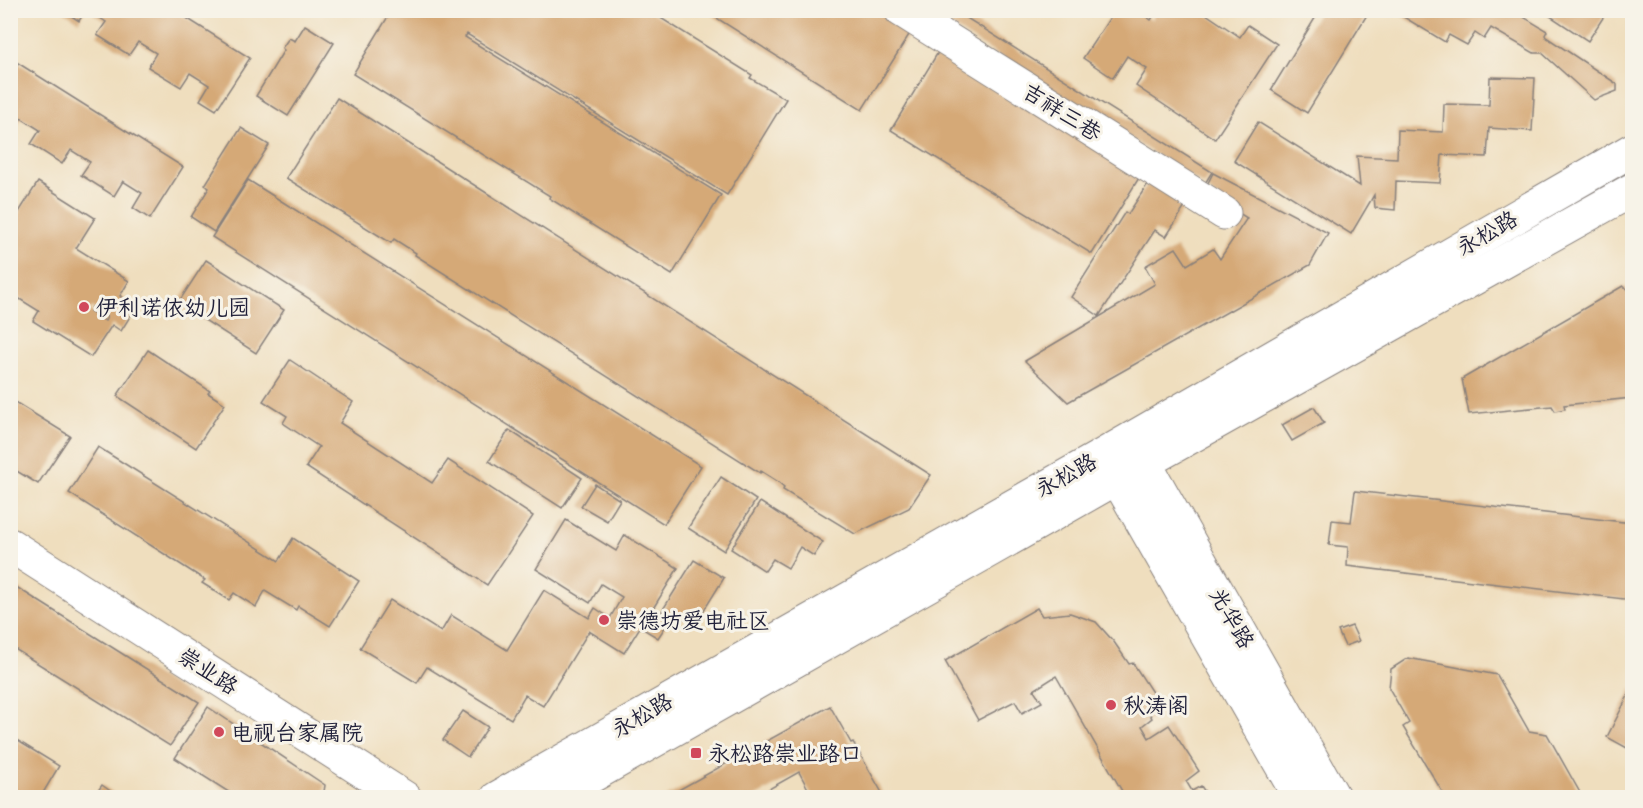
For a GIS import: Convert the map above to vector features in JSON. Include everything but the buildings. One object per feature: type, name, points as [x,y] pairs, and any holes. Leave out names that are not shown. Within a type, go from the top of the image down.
[{"type":"street","name":"吉祥三巷","points":[[901,10],[1224,213]]},
{"type":"street","name":"永松路","points":[[553,798],[1124,458],[1632,150]]},
{"type":"street","name":"永松路","points":[[496,798],[1124,458],[1632,189]]},
{"type":"street","name":"光华路","points":[[1124,458],[1300,798]]},
{"type":"street","name":"光华路","points":[[1124,458],[1334,798]]},
{"type":"street","name":"崇业路","points":[[10,545],[405,798]]},
{"type":"place","name":"伊利诺依幼儿园","points":[[84,307]]},
{"type":"place","name":"崇德坊爱电社区","points":[[604,620]]},
{"type":"place","name":"秋涛阁","points":[[1111,705]]},
{"type":"place","name":"电视台家属院","points":[[219,732]]},
{"type":"place","name":"永松路崇业路口","points":[[696,753]]}]
